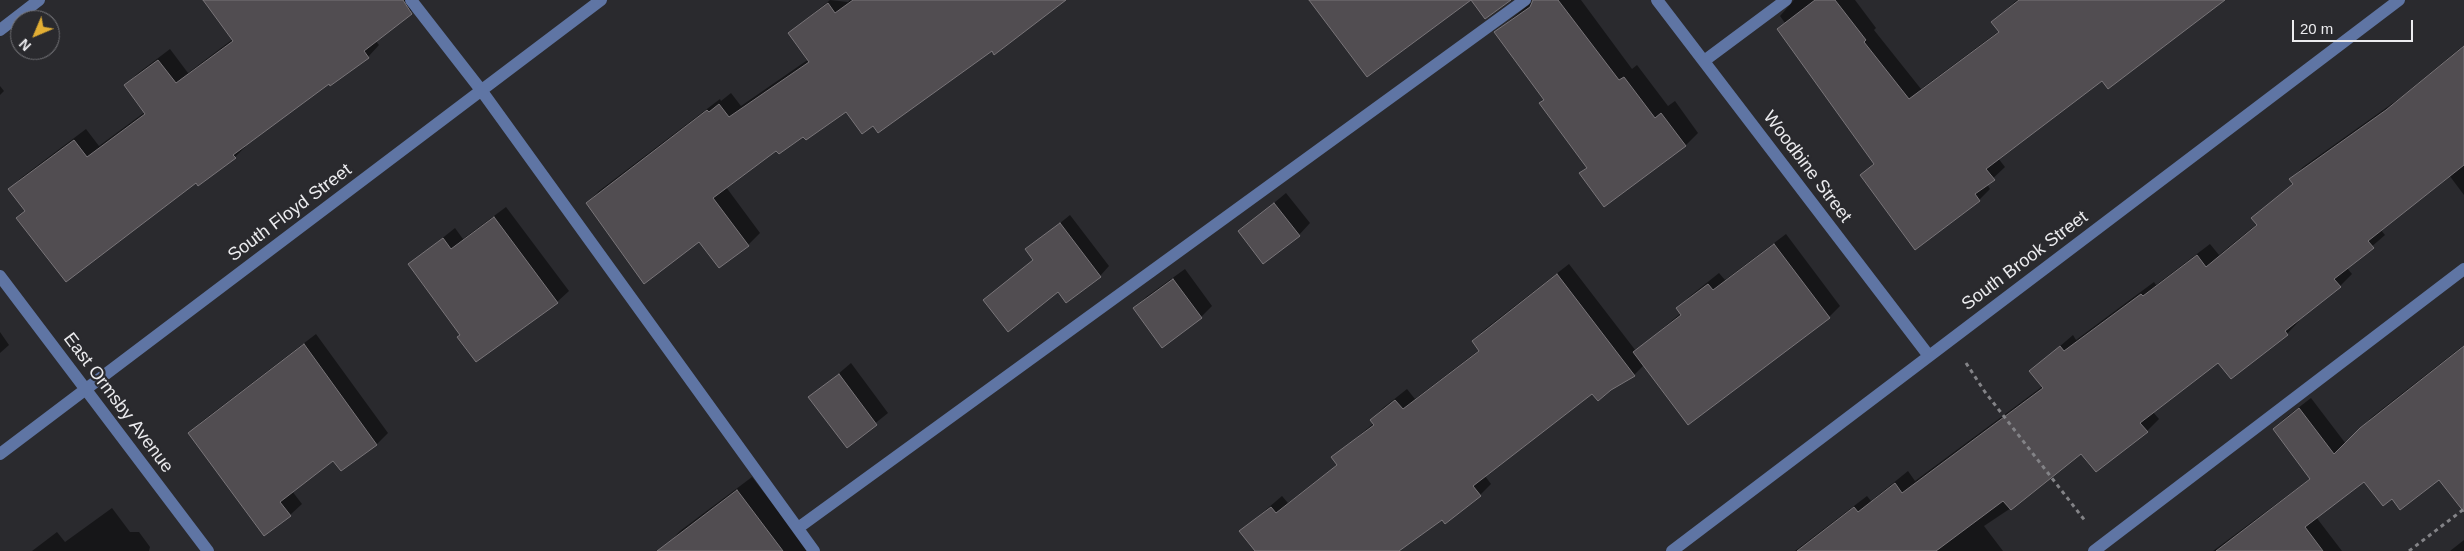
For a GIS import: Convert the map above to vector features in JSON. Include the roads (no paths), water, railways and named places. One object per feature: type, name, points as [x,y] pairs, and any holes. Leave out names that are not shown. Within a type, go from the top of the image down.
[{"type":"street","points":[[0,30],[39,0]]},
{"type":"street","points":[[411,0],[481,90],[814,551]]},
{"type":"street","name":"South Floyd Street","points":[[0,454],[601,0]]},
{"type":"street","points":[[798,528],[1525,0]]},
{"type":"street","name":"Woodbine Street","points":[[1656,0],[1929,356]]},
{"type":"street","points":[[1704,62],[1786,0]]},
{"type":"street","name":"South Brook Street","points":[[1672,551],[2399,0]]},
{"type":"street","points":[[2099,548],[2464,269]]},
{"type":"street","name":"East Ormsby Avenue","points":[[0,276],[208,551]]}]
